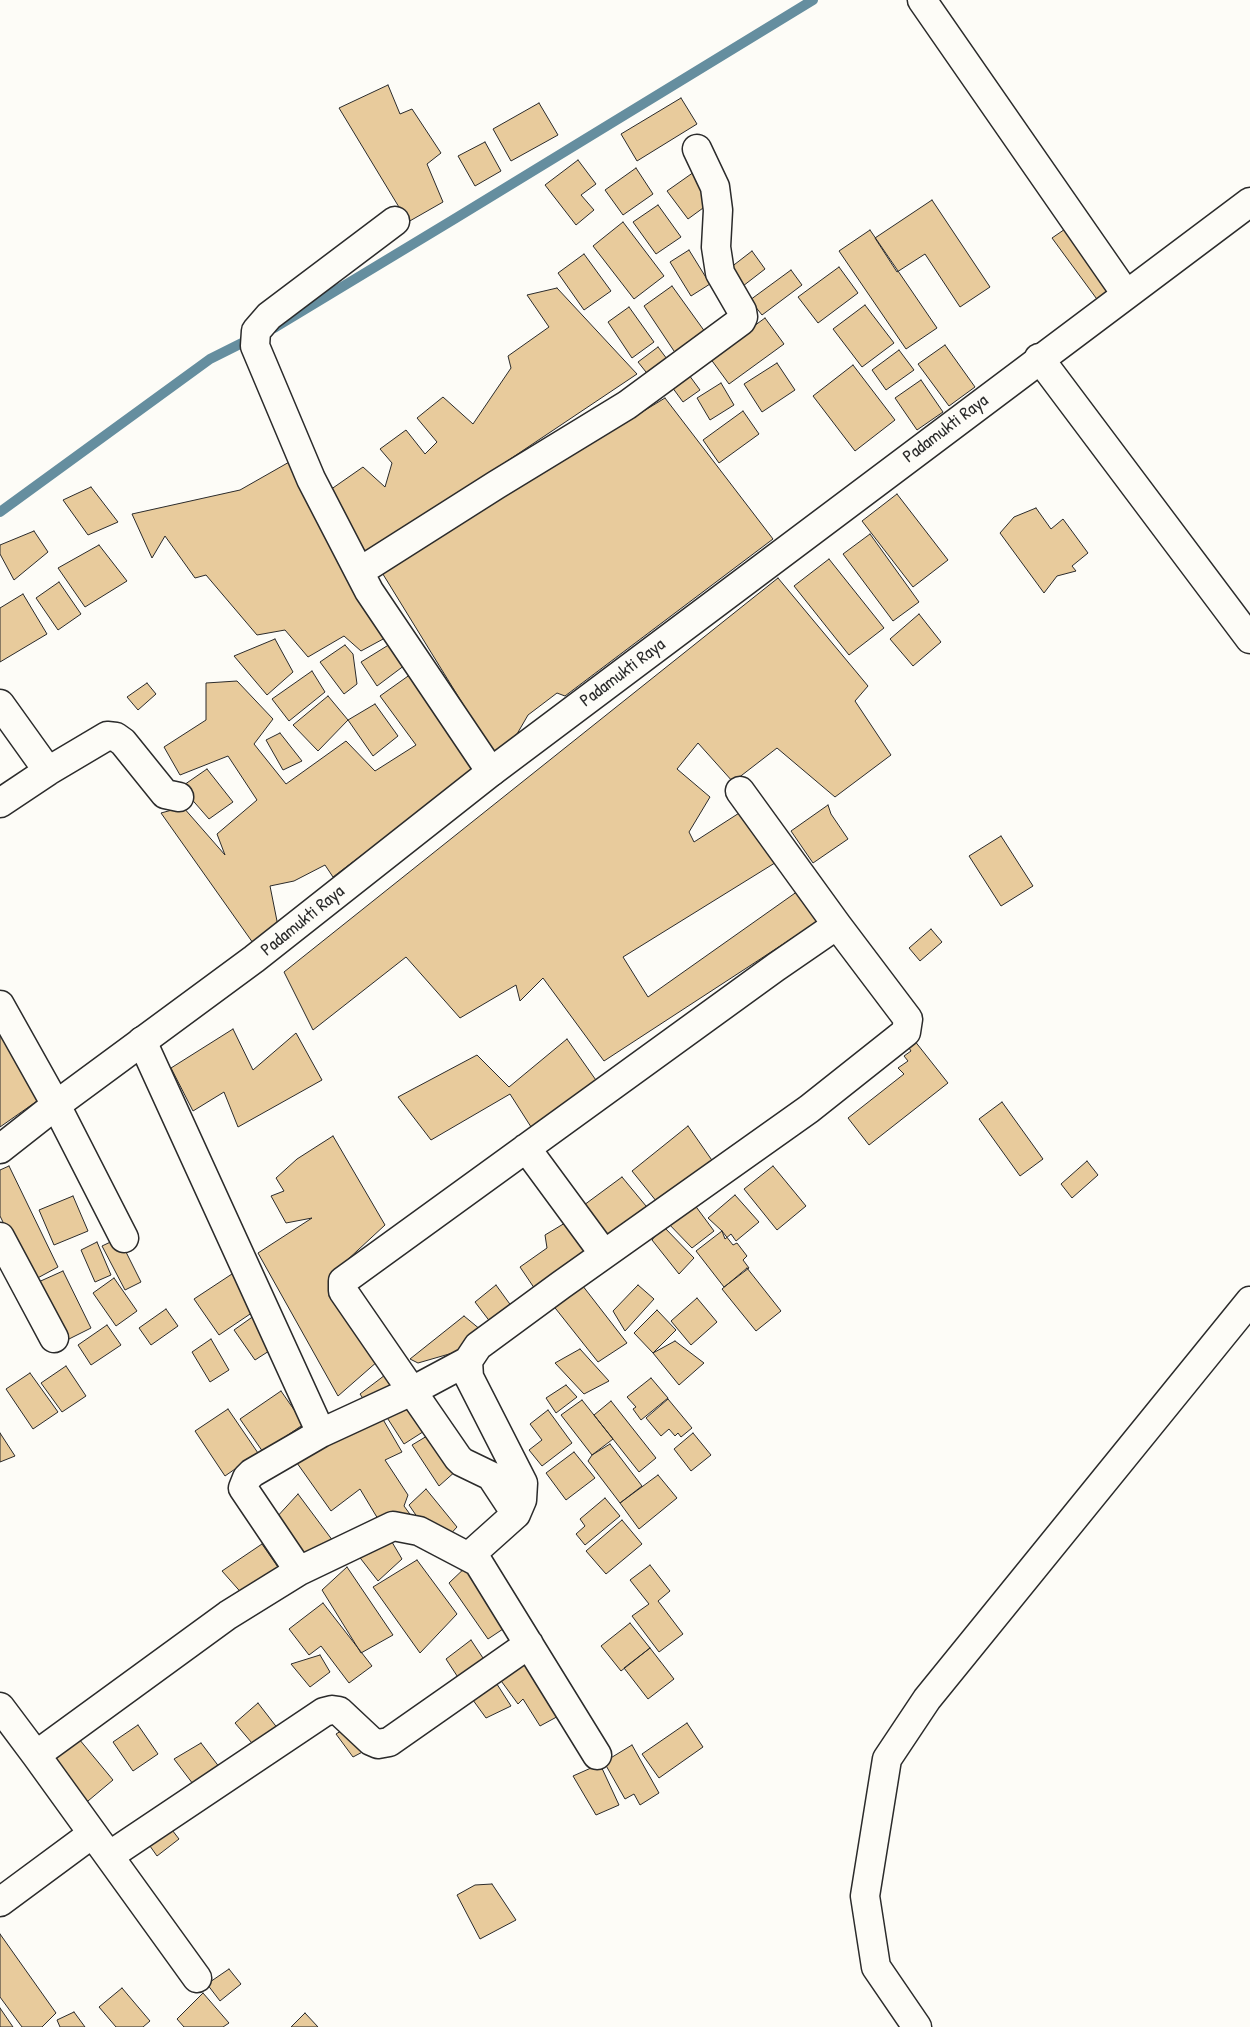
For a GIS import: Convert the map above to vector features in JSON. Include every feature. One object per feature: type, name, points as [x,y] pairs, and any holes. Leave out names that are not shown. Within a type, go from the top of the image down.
[{"type":"street","points":[[922,0],[1126,294]]},
{"type":"street","points":[[359,572],[627,405],[741,321],[743,317],[742,311],[720,273],[716,248],[718,210],[715,187],[697,149]]},
{"type":"street","name":"Padamukti Raya","points":[[0,1149],[56,1105],[254,959],[491,772],[1039,358],[1250,202]]},
{"type":"street","points":[[395,221],[269,316],[256,331],[254,346],[311,479],[369,591],[491,772]]},
{"type":"street","points":[[1039,358],[1250,639]]},
{"type":"street","points":[[0,704],[48,771]]},
{"type":"street","points":[[0,803],[48,771],[107,736],[116,737],[122,742],[165,794],[179,797]]},
{"type":"street","points":[[299,1571],[243,1488],[244,1482],[252,1473],[321,1433],[412,1391],[468,1362],[478,1346],[809,1109],[906,1032],[908,1019],[740,791]]},
{"type":"street","points":[[516,1514],[491,1476],[462,1462],[343,1291],[343,1281],[837,925]]},
{"type":"street","points":[[0,1005],[56,1105],[124,1238]]},
{"type":"street","points":[[142,1041],[321,1433]]},
{"type":"street","points":[[526,1148],[604,1254]]},
{"type":"street","points":[[0,1237],[54,1338]]},
{"type":"street","points":[[917,2027],[876,1967],[865,1896],[887,1759],[927,1699],[1250,1301]]},
{"type":"street","points":[[468,1362],[469,1377],[523,1482],[522,1500],[516,1514],[468,1557]]},
{"type":"street","points":[[36,1756],[228,1615],[299,1571],[393,1526],[419,1531],[478,1562],[597,1755]]},
{"type":"street","points":[[109,1856],[324,1712],[339,1710],[370,1742],[378,1744],[389,1742],[529,1644]]},
{"type":"street","points":[[0,1707],[197,1978]]},
{"type":"street","points":[[0,1902],[92,1834]]},
{"type":"building","points":[[388,85],[400,114],[412,109],[441,153],[427,164],[443,202],[408,222],[339,108]]},
{"type":"building","points":[[681,98],[697,124],[637,161],[621,134]]},
{"type":"building","points":[[539,103],[558,135],[511,161],[493,129]]},
{"type":"building","points":[[485,142],[501,171],[475,186],[458,156]]},
{"type":"building","points":[[578,160],[596,184],[581,195],[594,210],[576,225],[545,185]]},
{"type":"building","points":[[636,168],[653,194],[623,215],[605,190]]},
{"type":"building","points":[[694,172],[714,200],[688,219],[667,191]]},
{"type":"building","points":[[932,200],[990,287],[960,307],[925,254],[897,272],[875,238]]},
{"type":"building","points":[[658,205],[681,237],[656,254],[633,222]]},
{"type":"building","points":[[623,222],[664,276],[634,299],[593,246]]},
{"type":"building","points":[[1071,225],[1118,288],[1099,302],[1052,238]]},
{"type":"building","points":[[870,230],[937,328],[906,349],[839,251]]},
{"type":"building","points":[[689,250],[710,284],[691,296],[670,262]]},
{"type":"building","points":[[752,251],[765,269],[743,286],[730,268]]},
{"type":"building","points":[[584,254],[611,291],[584,310],[558,273]]},
{"type":"building","points":[[839,267],[858,293],[818,323],[798,297]]},
{"type":"building","points":[[791,270],[802,285],[762,315],[750,300]]},
{"type":"building","points":[[672,286],[708,336],[678,357],[644,306]]},
{"type":"building","points":[[557,288],[637,374],[367,555],[330,490],[363,467],[385,487],[392,463],[380,449],[406,430],[425,454],[437,442],[417,418],[443,397],[473,424],[511,368],[508,356],[549,327],[527,295]]},
{"type":"building","points":[[865,305],[894,343],[862,367],[833,329]]},
{"type":"building","points":[[629,307],[654,342],[632,358],[608,322]]},
{"type":"building","points":[[765,318],[784,344],[729,384],[710,358]]},
{"type":"building","points":[[945,345],[975,387],[949,406],[918,364]]},
{"type":"building","points":[[658,347],[670,363],[650,377],[638,362]]},
{"type":"building","points":[[899,350],[914,370],[886,390],[872,370]]},
{"type":"building","points":[[777,363],[795,390],[762,412],[744,384]]},
{"type":"building","points":[[853,365],[895,420],[855,451],[813,396]]},
{"type":"building","points":[[689,375],[700,390],[683,402],[672,387]]},
{"type":"building","points":[[921,380],[943,412],[917,430],[895,398]]},
{"type":"building","points":[[721,383],[734,405],[710,420],[697,398]]},
{"type":"building","points":[[665,398],[773,539],[565,696],[557,693],[528,715],[517,734],[493,753],[381,571]]},
{"type":"building","points":[[743,411],[759,434],[719,463],[703,440]]},
{"type":"building","points":[[291,461],[385,638],[361,651],[344,636],[308,657],[285,630],[257,635],[206,575],[195,578],[165,536],[152,558],[132,514],[240,490]]},
{"type":"building","points":[[91,487],[118,522],[88,535],[63,500]]},
{"type":"building","points":[[897,494],[948,560],[913,587],[862,521]]},
{"type":"building","points":[[1036,508],[1051,529],[1063,519],[1088,553],[1072,566],[1076,571],[1057,576],[1044,593],[1000,533],[1014,517]]},
{"type":"building","points":[[34,531],[48,552],[14,580],[0,554],[0,545]]},
{"type":"building","points":[[870,534],[919,602],[893,621],[843,554]]},
{"type":"building","points":[[99,545],[127,581],[85,607],[58,568]]},
{"type":"building","points":[[829,559],[884,628],[849,655],[794,586]]},
{"type":"building","points":[[778,578],[868,686],[855,701],[891,755],[835,797],[777,748],[733,782],[698,743],[677,769],[710,797],[689,832],[694,842],[747,808],[778,861],[623,957],[648,997],[798,891],[817,922],[604,1061],[543,978],[520,1001],[516,985],[460,1018],[406,957],[313,1030],[284,972]]},
{"type":"building","points":[[59,582],[81,614],[58,630],[36,598]]},
{"type":"building","points":[[23,594],[47,634],[0,662],[0,608]]},
{"type":"building","points":[[919,614],[941,642],[913,666],[890,639]]},
{"type":"building","points":[[275,639],[293,672],[267,695],[234,656]]},
{"type":"building","points":[[395,641],[409,662],[377,686],[361,662]]},
{"type":"building","points":[[345,645],[353,654],[357,684],[344,694],[320,662]]},
{"type":"building","points":[[312,671],[325,692],[289,721],[272,699]]},
{"type":"building","points":[[411,674],[473,771],[333,877],[325,865],[294,881],[270,886],[278,926],[253,943],[161,813],[183,807],[225,855],[217,834],[257,800],[228,756],[180,775],[164,747],[206,720],[206,683],[237,681],[273,719],[254,744],[286,784],[346,741],[375,771],[416,745],[380,696]]},
{"type":"building","points":[[147,683],[156,694],[138,710],[127,697]]},
{"type":"building","points":[[328,696],[348,720],[318,751],[293,725]]},
{"type":"building","points":[[375,704],[398,736],[373,756],[348,720]]},
{"type":"building","points":[[280,733],[302,761],[283,770],[266,740]]},
{"type":"building","points":[[207,769],[233,802],[209,819],[181,787]]},
{"type":"building","points":[[828,805],[831,814],[848,839],[813,863],[791,831]]},
{"type":"building","points":[[1001,836],[1033,886],[1001,906],[969,856]]},
{"type":"building","points":[[931,929],[942,942],[920,961],[909,948]]},
{"type":"building","points":[[0,1024],[40,1099],[0,1127]]},
{"type":"building","points":[[233,1029],[253,1070],[296,1033],[322,1080],[238,1127],[224,1092],[193,1111],[171,1068]]},
{"type":"building","points":[[567,1039],[598,1083],[533,1130],[510,1094],[431,1140],[398,1097],[477,1055],[509,1087]]},
{"type":"building","points":[[914,1040],[948,1083],[869,1145],[848,1118],[904,1074],[898,1068],[908,1061],[904,1056],[911,1051],[907,1045]]},
{"type":"building","points":[[1002,1102],[1043,1159],[1020,1176],[979,1119]]},
{"type":"building","points":[[688,1126],[716,1166],[661,1207],[632,1171]]},
{"type":"building","points":[[333,1136],[385,1225],[331,1275],[378,1361],[338,1396],[258,1253],[312,1218],[286,1223],[271,1196],[284,1191],[276,1178],[297,1159]]},
{"type":"building","points":[[1087,1161],[1098,1175],[1072,1198],[1061,1184]]},
{"type":"building","points":[[9,1166],[58,1267],[32,1281],[0,1216],[0,1170]]},
{"type":"building","points":[[773,1166],[806,1206],[777,1230],[744,1189]]},
{"type":"building","points":[[622,1177],[651,1212],[607,1247],[580,1208]]},
{"type":"building","points":[[735,1195],[759,1222],[736,1241],[731,1234],[725,1239],[722,1231],[708,1218]]},
{"type":"building","points":[[73,1196],[88,1231],[54,1245],[39,1210]]},
{"type":"building","points":[[694,1204],[714,1231],[692,1248],[666,1221]]},
{"type":"building","points":[[570,1220],[596,1254],[539,1295],[520,1267],[547,1248],[545,1235]]},
{"type":"building","points":[[663,1226],[694,1258],[679,1274],[652,1240]]},
{"type":"building","points":[[722,1231],[733,1245],[737,1243],[747,1256],[743,1260],[749,1268],[724,1287],[696,1251]]},
{"type":"building","points":[[119,1238],[141,1282],[125,1290],[102,1246]]},
{"type":"building","points":[[97,1242],[111,1275],[95,1282],[81,1250]]},
{"type":"building","points":[[747,1268],[781,1311],[756,1331],[722,1289]]},
{"type":"building","points":[[63,1271],[91,1328],[63,1342],[34,1284]]},
{"type":"building","points":[[235,1272],[259,1308],[219,1335],[194,1299]]},
{"type":"building","points":[[114,1278],[137,1311],[116,1326],[93,1293]]},
{"type":"building","points":[[579,1281],[627,1343],[598,1362],[548,1299]]},
{"type":"building","points":[[496,1285],[512,1307],[491,1323],[475,1302]]},
{"type":"building","points":[[638,1285],[654,1299],[625,1331],[613,1311]]},
{"type":"building","points":[[697,1298],[717,1322],[691,1345],[671,1321]]},
{"type":"building","points":[[166,1309],[178,1326],[151,1345],[139,1328]]},
{"type":"building","points":[[657,1310],[676,1330],[653,1353],[634,1333]]},
{"type":"building","points":[[258,1313],[280,1344],[255,1360],[234,1330]]},
{"type":"building","points":[[464,1316],[481,1330],[463,1350],[418,1363],[410,1359]]},
{"type":"building","points":[[107,1325],[121,1345],[91,1365],[78,1345]]},
{"type":"building","points":[[211,1339],[229,1370],[210,1382],[192,1352]]},
{"type":"building","points":[[675,1341],[704,1363],[679,1385],[653,1353]]},
{"type":"building","points":[[580,1349],[609,1381],[584,1394],[555,1363]]},
{"type":"building","points":[[66,1366],[86,1396],[62,1412],[41,1383]]},
{"type":"building","points":[[389,1372],[399,1387],[366,1403],[360,1394]]},
{"type":"building","points":[[30,1373],[58,1412],[33,1429],[6,1389]]},
{"type":"building","points":[[651,1378],[668,1398],[641,1420],[633,1409],[636,1407],[627,1397]]},
{"type":"building","points":[[566,1385],[577,1397],[556,1413],[546,1398]]},
{"type":"building","points":[[281,1391],[304,1424],[263,1452],[240,1419]]},
{"type":"building","points":[[668,1399],[692,1428],[681,1437],[678,1433],[675,1436],[669,1429],[661,1436],[646,1418]]},
{"type":"building","points":[[582,1400],[613,1439],[592,1455],[561,1415]]},
{"type":"building","points":[[410,1401],[429,1428],[404,1444],[386,1416]]},
{"type":"building","points":[[611,1401],[656,1458],[639,1472],[594,1415]]},
{"type":"building","points":[[228,1409],[258,1453],[225,1476],[195,1431]]},
{"type":"building","points":[[548,1410],[572,1443],[542,1466],[529,1450],[542,1440],[530,1424]]},
{"type":"building","points":[[381,1416],[402,1452],[385,1460],[408,1495],[404,1506],[412,1517],[381,1524],[360,1489],[331,1511],[297,1463],[324,1448],[321,1442]]},
{"type":"building","points":[[0,1433],[15,1456],[0,1462]]},
{"type":"building","points":[[432,1433],[457,1470],[439,1486],[412,1445]]},
{"type":"building","points":[[693,1433],[711,1455],[691,1471],[674,1449]]},
{"type":"building","points":[[610,1444],[642,1486],[620,1503],[588,1461],[592,1455]]},
{"type":"building","points":[[574,1452],[595,1478],[566,1500],[546,1473]]},
{"type":"building","points":[[658,1475],[677,1498],[639,1529],[620,1503]]},
{"type":"building","points":[[426,1489],[457,1527],[446,1539],[422,1524],[409,1505]]},
{"type":"building","points":[[298,1494],[333,1541],[305,1561],[275,1519]]},
{"type":"building","points":[[605,1498],[620,1516],[585,1545],[576,1534],[585,1526],[580,1519]]},
{"type":"building","points":[[622,1520],[642,1544],[606,1574],[586,1551]]},
{"type":"building","points":[[389,1537],[402,1559],[378,1581],[354,1550]]},
{"type":"building","points":[[262,1544],[282,1573],[245,1597],[222,1571]]},
{"type":"building","points":[[417,1560],[457,1614],[420,1653],[373,1587]]},
{"type":"building","points":[[469,1564],[509,1625],[488,1639],[449,1583]]},
{"type":"building","points":[[650,1565],[670,1591],[658,1601],[683,1634],[659,1652],[632,1616],[649,1604],[630,1580]]},
{"type":"building","points":[[347,1567],[393,1635],[361,1653],[322,1590]]},
{"type":"building","points":[[323,1603],[372,1666],[349,1683],[321,1646],[309,1655],[289,1629]]},
{"type":"building","points":[[630,1623],[650,1648],[621,1671],[601,1646]]},
{"type":"building","points":[[471,1640],[487,1664],[463,1685],[446,1659]]},
{"type":"building","points":[[650,1648],[674,1679],[648,1699],[624,1668]]},
{"type":"building","points":[[320,1655],[330,1672],[310,1687],[291,1664]]},
{"type":"building","points":[[527,1657],[564,1713],[540,1726],[523,1699],[518,1704],[499,1678]]},
{"type":"building","points":[[493,1678],[511,1706],[486,1718],[470,1696]]},
{"type":"building","points":[[258,1703],[282,1734],[257,1749],[235,1723]]},
{"type":"building","points":[[687,1723],[703,1747],[659,1778],[642,1754]]},
{"type":"building","points":[[138,1725],[158,1754],[133,1771],[113,1742]]},
{"type":"building","points":[[346,1728],[370,1748],[353,1757],[336,1734]]},
{"type":"building","points":[[79,1739],[113,1780],[82,1806],[48,1762]]},
{"type":"building","points":[[201,1743],[220,1768],[193,1784],[174,1759]]},
{"type":"building","points":[[632,1745],[659,1793],[640,1805],[634,1794],[625,1799],[604,1762]]},
{"type":"building","points":[[600,1764],[619,1805],[596,1815],[573,1776]]},
{"type":"building","points":[[169,1826],[179,1839],[157,1856],[145,1839]]},
{"type":"building","points":[[492,1884],[516,1920],[480,1939],[457,1895],[475,1885]]},
{"type":"building","points":[[0,1934],[56,2013],[42,2027],[22,2027],[0,1997]]},
{"type":"building","points":[[229,1969],[241,1984],[220,2001],[207,1984]]},
{"type":"building","points":[[122,1988],[150,2021],[143,2027],[116,2027],[99,2007]]},
{"type":"building","points":[[203,1993],[229,2023],[223,2027],[184,2027],[177,2019]]},
{"type":"building","points":[[0,2008],[13,2027],[0,2027]]},
{"type":"building","points":[[74,2012],[85,2027],[60,2027],[57,2020]]},
{"type":"building","points":[[305,2013],[318,2027],[291,2027]]},
{"type":"waterway","points":[[274,328],[813,0]]},
{"type":"waterway","points":[[0,512],[210,359],[252,338]]}]
